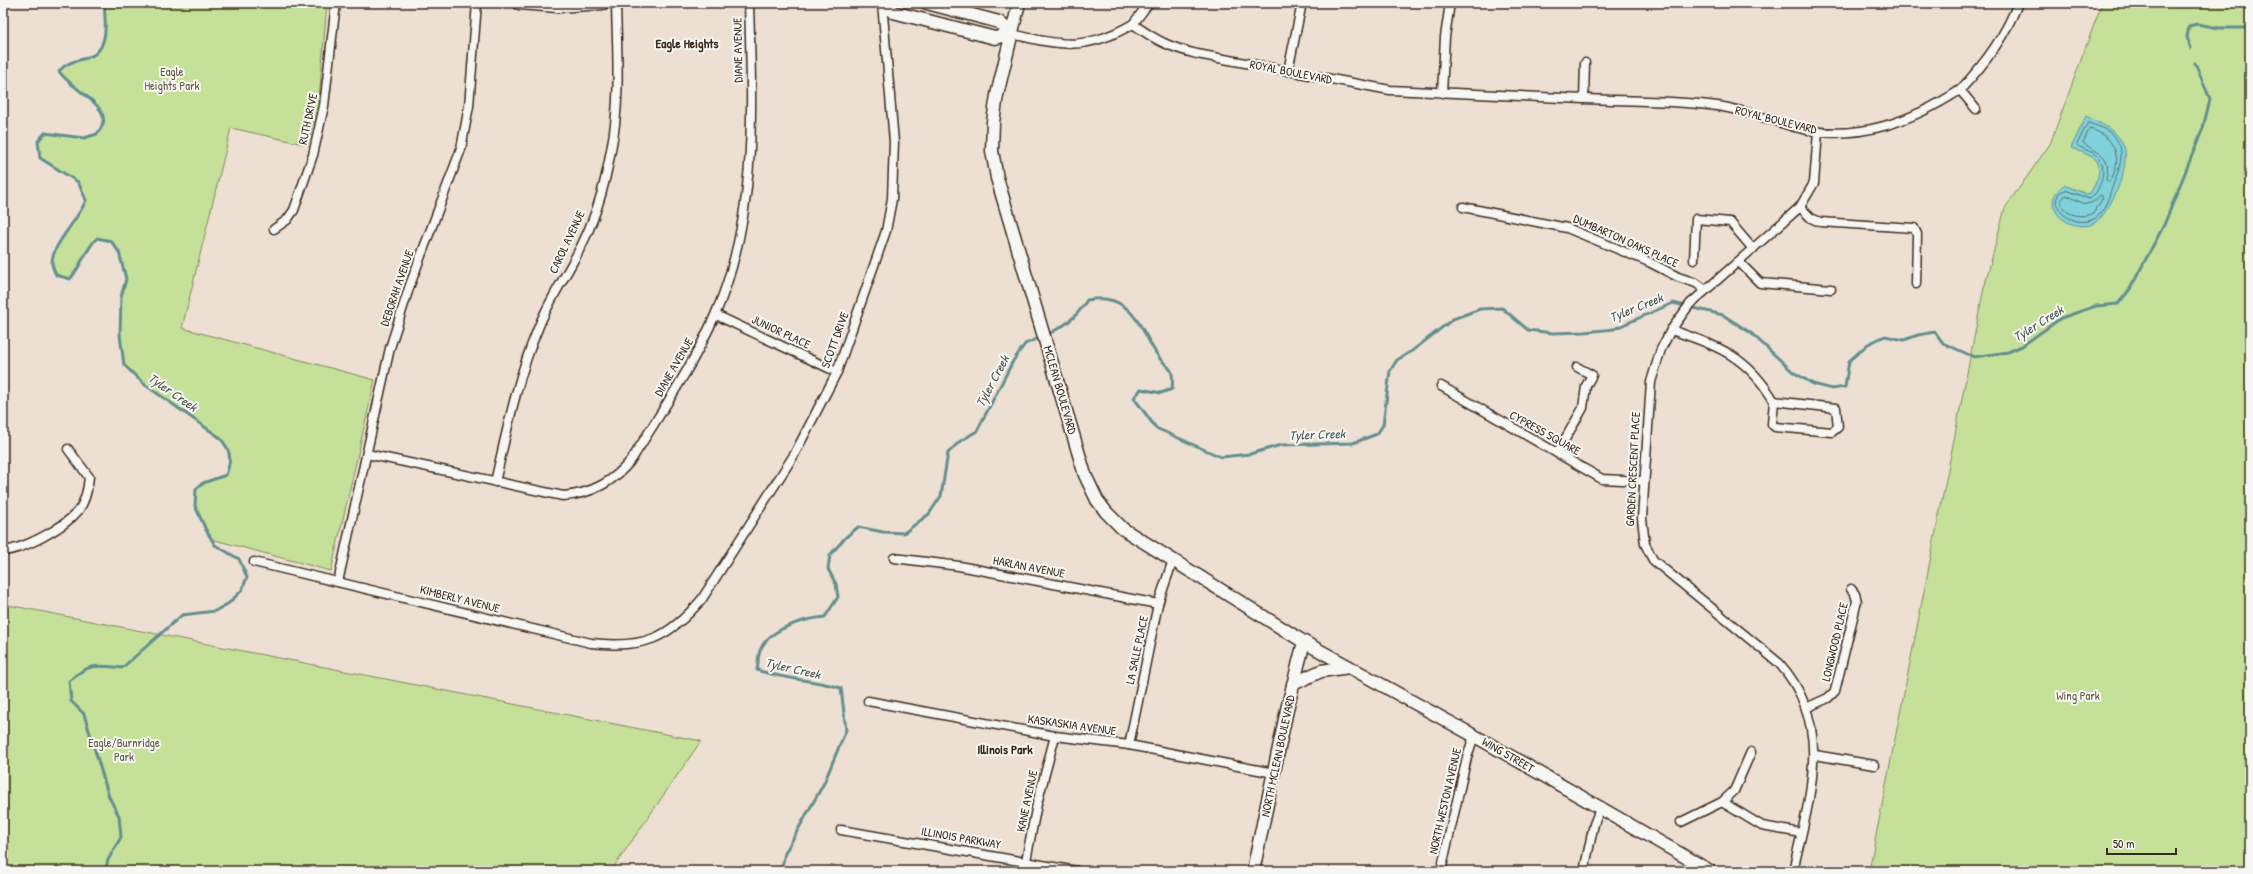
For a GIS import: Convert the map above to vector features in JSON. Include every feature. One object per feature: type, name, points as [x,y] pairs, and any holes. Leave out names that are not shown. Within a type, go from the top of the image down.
[{"type":"main road","points":[[519,3],[558,6],[603,3]]},
{"type":"main road","points":[[883,3],[893,12],[995,38],[1012,34]]},
{"type":"main road","points":[[927,3],[999,22],[1012,34]]},
{"type":"main road","points":[[1012,34],[1019,3]]},
{"type":"main road","name":"MCLEAN BOULEVARD","points":[[1012,34],[997,95],[993,122],[992,151],[1004,201],[1052,358],[1085,475],[1097,500],[1123,529],[1304,642]]},
{"type":"main road","name":"WING STREET","points":[[1304,642],[1474,736],[1710,871]]},
{"type":"main road","name":"NORTH MCLEAN BOULEVARD","points":[[1253,871],[1293,684],[1304,642]]},
{"type":"main road","points":[[1293,684],[1321,671],[1349,666]]},
{"type":"street","name":"RUTH DRIVE","points":[[274,229],[287,220],[294,210],[313,155],[325,100],[336,3]]},
{"type":"street","name":"DEBORAH AVENUE","points":[[338,582],[390,348],[399,316],[461,149],[469,106],[477,3]]},
{"type":"street","name":"CAROL AVENUE","points":[[495,482],[526,356],[546,310],[577,255],[600,196],[611,151],[617,111],[619,70],[616,3]]},
{"type":"street","name":"DIANE AVENUE","points":[[367,454],[563,496],[585,493],[611,481],[632,459],[682,379],[716,315],[740,235],[750,167],[752,124],[749,3]]},
{"type":"street","name":"SCOTT DRIVE","points":[[661,635],[685,619],[702,599],[794,455],[837,372],[882,244],[891,204],[894,142],[883,3]]},
{"type":"street","points":[[1012,34],[1066,45],[1083,44],[1115,34],[1133,24],[1149,3]]},
{"type":"street","points":[[1288,71],[1302,3]]},
{"type":"street","points":[[1442,93],[1446,21],[1450,3]]},
{"type":"street","name":"ROYAL BOULEVARD","points":[[1133,24],[1157,41],[1173,48],[1390,90],[1584,98],[1718,106],[1818,132],[1856,131],[1899,122],[1922,112],[1960,90],[1984,64],[1998,44],[2018,3]]},
{"type":"street","points":[[1584,98],[1585,63]]},
{"type":"street","points":[[1960,90],[1976,109]]},
{"type":"street","name":"GARDEN CRESCENT PLACE","points":[[1793,871],[1812,783],[1814,755],[1811,725],[1806,708],[1792,680],[1779,663],[1653,560],[1642,535],[1643,481],[1651,382],[1661,349],[1680,316],[1703,293],[1800,207],[1814,183],[1818,132]]},
{"type":"street","name":"DUMBARTON OAKS PLACE","points":[[1463,207],[1567,228],[1649,262],[1678,277],[1696,283],[1703,293]]},
{"type":"street","points":[[1800,207],[1811,218],[1820,222],[1914,228],[1917,234],[1916,284]]},
{"type":"street","points":[[1694,260],[1696,219],[1730,222],[1753,249]]},
{"type":"street","points":[[1739,262],[1760,283],[1831,289]]},
{"type":"street","name":"JUNIOR PLACE","points":[[716,315],[837,372]]},
{"type":"street","points":[[1671,330],[1718,347],[1733,356],[1757,375],[1774,401],[1772,424],[1775,427],[1832,432],[1838,427],[1836,408],[1774,401]]},
{"type":"street","points":[[1557,453],[1583,408],[1586,386],[1592,375],[1577,367]]},
{"type":"street","name":"CYPRESS SQUARE","points":[[1441,386],[1602,479],[1643,481]]},
{"type":"street","points":[[3,551],[26,545],[69,520],[78,511],[86,495],[89,477],[68,449]]},
{"type":"street","name":"HARLAN AVENUE","points":[[894,558],[959,566],[1158,604]]},
{"type":"street","name":"LA SALLE PLACE","points":[[1129,745],[1158,604],[1173,560]]},
{"type":"street","name":"KIMBERLY AVENUE","points":[[254,562],[591,643],[630,645],[661,635]]},
{"type":"street","name":"LONGWOOD PLACE","points":[[1806,708],[1828,698],[1838,685],[1857,601],[1855,594],[1851,589]]},
{"type":"street","name":"KASKASKIA AVENUE","points":[[868,701],[1055,736],[1129,745],[1274,773]]},
{"type":"street","name":"KANE AVENUE","points":[[1024,871],[1037,804],[1055,736]]},
{"type":"street","name":"NORTH WESTON AVENUE","points":[[1441,871],[1467,757],[1474,736]]},
{"type":"street","points":[[1681,822],[1722,802],[1734,791],[1751,752]]},
{"type":"street","points":[[1814,755],[1874,765]]},
{"type":"street","points":[[1722,802],[1762,826],[1801,833]]},
{"type":"street","points":[[1584,871],[1594,824],[1600,809]]},
{"type":"street","name":"ILLINOIS PARKWAY","points":[[841,830],[1076,871]]},
{"type":"green space","name":"Eagle Heights Park","points":[[104,3],[327,3],[319,99],[308,145],[231,128],[182,328],[375,380],[331,571],[211,539],[195,506],[196,489],[215,478],[226,475],[230,459],[228,450],[219,437],[144,384],[124,365],[120,335],[121,297],[126,279],[119,252],[110,241],[97,238],[70,279],[56,275],[52,266],[56,248],[86,200],[78,182],[40,158],[38,141],[45,133],[84,138],[97,134],[102,122],[102,113],[98,106],[66,80],[59,71],[72,62],[90,57],[99,49],[102,44],[105,30]]},
{"type":"green space","name":"Wing Park","points":[[2102,3],[2250,3],[2250,871],[1869,871],[1983,292],[2005,208],[2050,144]]},
{"type":"green space","name":"Eagle/Burnridge Park","points":[[3,604],[701,741],[611,871],[3,871]]},
{"type":"water","points":[[2086,116],[2113,131],[2121,140],[2124,146],[2125,154],[2122,177],[2105,213],[2097,221],[2090,225],[2081,226],[2064,220],[2054,208],[2053,200],[2056,192],[2064,185],[2089,195],[2096,183],[2099,169],[2096,160],[2071,148]]},
{"type":"waterway","name":"Tyler Creek","points":[[104,3],[105,30],[102,44],[99,49],[95,54],[72,62],[59,71],[100,110],[103,117],[103,125],[97,134],[84,138],[45,133],[38,141],[40,158],[78,182],[86,200],[56,248],[52,266],[56,275],[70,279],[97,238],[111,241],[119,252],[126,279],[121,297],[120,335],[124,365],[144,384],[219,437],[226,446],[230,459],[226,475],[203,483],[196,489],[195,506],[215,545],[239,559],[247,577],[242,590],[229,603],[215,611],[182,615],[122,668],[106,666],[88,668],[69,681],[71,701],[84,714],[109,797],[119,816],[121,837],[108,860],[105,871]]},
{"type":"waterway","name":"Tyler Creek","points":[[2191,48],[2187,37],[2189,26],[2197,24],[2219,28],[2250,28]]},
{"type":"waterway","name":"Tyler Creek","points":[[1046,335],[1070,321],[1079,312],[1087,300],[1101,299],[1113,301],[1123,305],[1137,321],[1156,353],[1171,371],[1173,381],[1172,389],[1161,393],[1141,389],[1134,398],[1156,428],[1221,457],[1250,454],[1281,445],[1353,443],[1377,434],[1383,425],[1390,371],[1397,360],[1412,351],[1453,319],[1480,309],[1502,308],[1528,330],[1552,333],[1614,329],[1673,303],[1723,315],[1751,333],[1793,372],[1813,384],[1832,389],[1845,387],[1849,361],[1868,344],[1885,336],[1904,340],[1918,335],[1935,332],[1943,343],[1974,357],[2008,352],[2022,346],[2061,318],[2096,306],[2118,304],[2130,289],[2164,225],[2203,128],[2210,99],[2195,63]]},
{"type":"waterway","name":"Tyler Creek","points":[[781,871],[785,853],[824,783],[846,730],[841,688],[778,676],[757,670],[759,654],[763,645],[769,638],[786,627],[807,620],[825,617],[838,597],[836,584],[828,569],[830,555],[845,538],[858,527],[883,532],[904,533],[929,514],[941,496],[948,453],[959,442],[977,431],[1013,361],[1025,344],[1041,337]]},
{"type":"district","name":"Eagle Heights","points":[[687,43]]},
{"type":"district","name":"Illinois Park","points":[[1005,749]]}]
